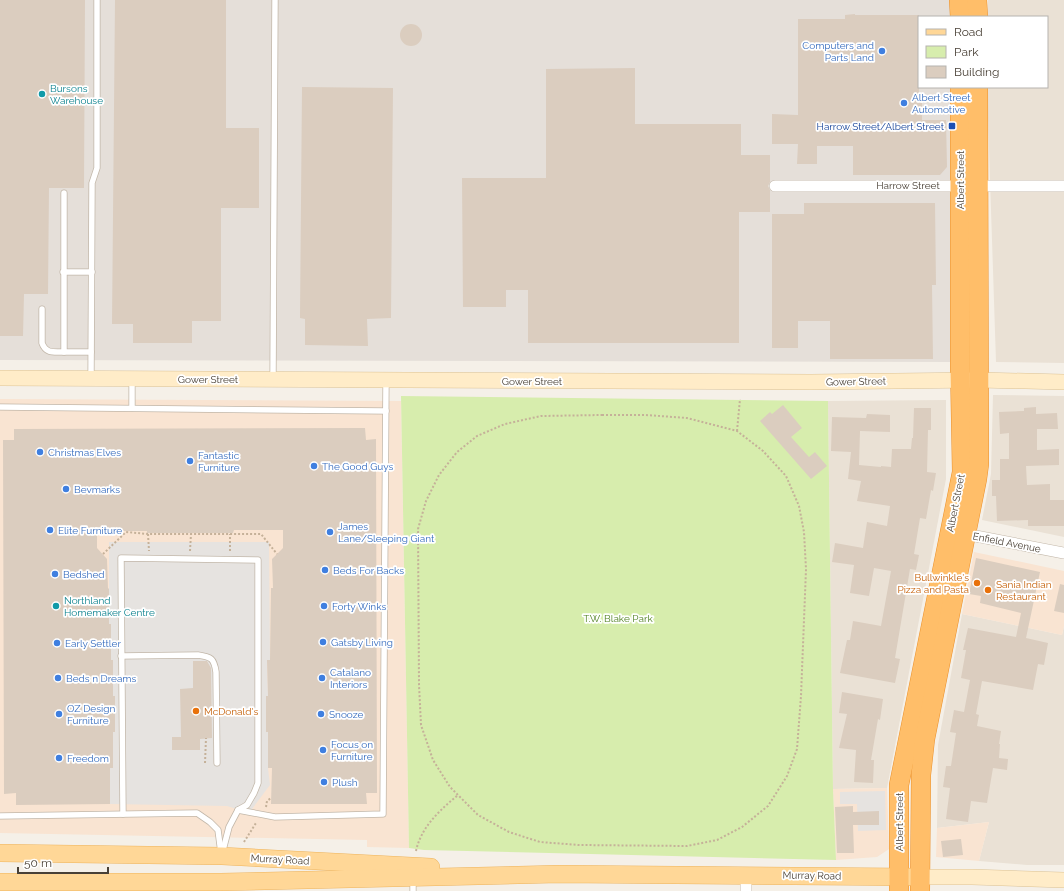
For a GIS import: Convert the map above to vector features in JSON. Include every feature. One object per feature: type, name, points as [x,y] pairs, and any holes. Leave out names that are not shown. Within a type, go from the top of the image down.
[{"type":"highway","points":[[960,0],[960,16]]},
{"type":"highway","points":[[978,0],[978,16]]},
{"type":"highway","name":"Albert Street","points":[[958,532],[962,472],[960,380],[968,185],[969,89]]},
{"type":"highway","name":"Albert Street","points":[[898,884],[899,786],[917,737],[958,532],[979,464],[979,380],[968,185]]},
{"type":"highway","name":"Albert Street","points":[[917,737],[920,775],[920,884]]},
{"type":"main road","name":"Murray Road","points":[[0,853],[222,856],[746,883],[920,884]]},
{"type":"main road","points":[[221,885],[222,856]]},
{"type":"main road","name":"Murray Road","points":[[0,883],[221,885],[413,884],[559,874]]},
{"type":"street","name":"Harrow Street","points":[[775,186],[1064,186]]},
{"type":"street","name":"Gower Street","points":[[0,378],[811,382],[979,380],[1064,382]]},
{"type":"street","name":"Enfield Avenue","points":[[958,532],[1064,552]]},
{"type":"street","name":"Murray Road","points":[[920,884],[972,877],[1064,880]]},
{"type":"lane","points":[[91,379],[92,183],[97,168],[97,0]]},
{"type":"lane","points":[[273,379],[275,0]]},
{"type":"lane","points":[[64,193],[64,352]]},
{"type":"lane","points":[[63,272],[92,272]]},
{"type":"lane","points":[[42,309],[42,343],[44,347],[50,352],[91,352]]},
{"type":"lane","points":[[132,379],[132,408]]},
{"type":"lane","points":[[238,810],[275,817],[383,814],[386,380]]},
{"type":"lane","points":[[0,407],[386,411]]},
{"type":"lane","points":[[123,814],[120,558],[258,560],[258,783],[247,805],[238,810],[229,827],[222,856]]},
{"type":"lane","points":[[121,656],[198,655],[208,656],[212,659],[215,663],[216,672],[217,763]]},
{"type":"lane","points":[[0,816],[197,813],[218,830],[222,856]]},
{"type":"path","points":[[737,431],[740,399]]},
{"type":"path","points":[[646,415],[687,418],[737,431],[763,451],[786,476],[799,506],[804,532],[806,569],[801,696],[797,749],[787,776],[768,806],[742,827],[717,840],[687,846],[579,845],[540,842],[509,832],[478,815],[458,795],[450,787],[433,760],[421,724],[419,678],[418,529],[426,501],[439,475],[457,452],[477,436],[505,424],[541,416],[646,415]]},
{"type":"path","points":[[103,554],[126,532],[148,534],[261,534],[277,554]]},
{"type":"path","points":[[148,534],[150,559]]},
{"type":"path","points":[[190,559],[191,534]]},
{"type":"path","points":[[230,534],[230,560]]},
{"type":"path","points":[[205,763],[206,738]]},
{"type":"path","points":[[416,851],[426,825],[458,795]]},
{"type":"shaded area","points":[[0,0],[950,0],[950,16],[918,16],[918,88],[950,88],[951,362],[0,360]]},
{"type":"shaded area","points":[[988,0],[1064,0],[1064,363],[996,362],[987,88],[1048,88],[1048,16],[987,16]]},
{"type":"shaded area","points":[[993,395],[1064,396],[1064,537],[982,520],[991,474]]},
{"type":"shaded area","points":[[0,399],[401,401],[409,848],[367,847],[367,840],[0,833]]},
{"type":"shaded area","points":[[946,400],[946,479],[887,788],[833,789],[828,401]]},
{"type":"shaded area","points":[[109,542],[269,542],[270,660],[267,660],[268,696],[266,696],[266,731],[268,732],[268,768],[270,785],[249,813],[227,806],[110,804],[110,768],[113,768],[115,697],[113,696],[113,660],[111,660],[111,625],[109,624]]},
{"type":"shaded area","points":[[974,552],[1064,571],[1064,626],[1062,635],[962,614]]},
{"type":"shaded area","points":[[962,614],[1062,635],[1064,626],[1064,865],[1027,865],[979,861],[989,822],[937,828],[938,745]]},
{"type":"shaded area","points":[[887,788],[889,849],[877,857],[836,860],[833,789]]},
{"type":"shaded area","points":[[885,791],[886,830],[858,831],[857,804],[840,804],[840,792]]},
{"type":"shaded area","points":[[989,822],[979,861],[936,857],[937,828]]},
{"type":"green space","name":"T.W. Blake Park","points":[[401,396],[828,401],[833,789],[836,860],[424,850],[409,848]]},
{"type":"building","name":"Bursons Warehouse","points":[[0,0],[85,0],[84,188],[49,188],[48,294],[24,294],[23,336],[0,336]]},
{"type":"building","points":[[115,0],[226,0],[226,128],[259,128],[259,208],[221,208],[221,321],[192,321],[192,343],[133,343],[133,324],[112,324]]},
{"type":"building","points":[[845,15],[919,15],[918,88],[919,93],[922,93],[922,120],[946,120],[947,167],[940,175],[853,175],[853,146],[817,146],[817,164],[797,164],[798,144],[772,144],[772,114],[798,115],[798,19],[845,19]]},
{"type":"building","points":[[411,24],[419,27],[422,35],[419,43],[411,46],[403,43],[400,35],[403,27]]},
{"type":"building","points":[[635,68],[635,124],[741,124],[741,155],[770,155],[770,182],[768,186],[770,190],[770,212],[739,212],[739,343],[528,343],[528,290],[506,290],[506,307],[463,307],[462,178],[546,178],[546,69]]},
{"type":"building","points":[[302,87],[393,88],[391,318],[367,319],[368,346],[305,345],[305,319],[300,318]]},
{"type":"building","points":[[804,203],[935,203],[936,285],[932,285],[933,359],[830,359],[830,321],[798,321],[798,348],[772,348],[772,214],[804,214]]},
{"type":"building","points":[[783,405],[802,428],[791,437],[809,457],[815,452],[827,466],[811,479],[760,421],[770,412],[772,414]]},
{"type":"building","points":[[1036,407],[1036,414],[1057,413],[1058,429],[1037,429],[1037,450],[1059,449],[1059,465],[1026,466],[1027,485],[1050,484],[1050,500],[1064,500],[1064,526],[1028,526],[1028,520],[997,521],[996,496],[992,496],[992,480],[1000,480],[1000,459],[1009,459],[1009,433],[1000,434],[999,412],[1024,411],[1024,408]]},
{"type":"building","points":[[914,408],[931,408],[931,430],[928,430],[927,472],[936,473],[933,491],[931,490],[926,519],[920,518],[914,554],[919,555],[916,570],[910,569],[895,658],[900,659],[895,683],[840,673],[847,640],[850,640],[853,621],[881,626],[891,571],[874,568],[869,596],[850,593],[854,565],[832,562],[835,543],[863,548],[867,522],[887,526],[890,506],[857,501],[861,481],[848,479],[851,452],[831,451],[832,417],[866,418],[867,414],[890,415],[890,432],[860,431],[859,465],[891,467],[892,449],[911,449]]},
{"type":"building","name":"Northland Homemaker Centre","points":[[365,428],[366,440],[376,439],[377,793],[366,793],[367,804],[271,804],[272,768],[268,768],[268,732],[266,732],[266,696],[268,696],[267,660],[270,660],[271,588],[273,588],[272,559],[283,548],[283,530],[234,530],[233,533],[147,533],[147,531],[97,531],[97,548],[107,559],[109,624],[111,624],[111,660],[113,660],[113,696],[115,696],[113,768],[110,768],[110,804],[16,805],[16,793],[4,794],[3,440],[14,440],[14,429]]},
{"type":"building","points":[[976,558],[1040,572],[1026,638],[1048,643],[1044,665],[1038,664],[1033,690],[982,681],[976,714],[979,715],[977,726],[1001,731],[999,758],[1008,759],[1007,770],[993,768],[987,803],[971,801],[968,822],[946,819],[950,788],[943,787],[946,766],[951,766],[956,733],[950,732],[954,710],[964,712],[970,680],[961,678],[966,650],[963,650],[968,628],[1016,637],[1021,613],[980,603],[981,596],[969,594]]},
{"type":"building","points":[[1060,584],[1064,585],[1064,613],[1054,611]]},
{"type":"building","points":[[193,661],[207,661],[211,668],[212,738],[200,739],[200,750],[172,750],[172,737],[181,737],[180,689],[193,688]]},
{"type":"building","points":[[842,692],[883,699],[871,760],[874,760],[873,783],[854,782],[856,750],[839,748],[847,714],[839,713]]},
{"type":"building","points":[[853,806],[853,812],[879,811],[879,825],[853,825],[854,853],[837,853],[835,807]]},
{"type":"building","points":[[961,839],[963,855],[943,857],[941,841]]},
{"type":"place","name":"Computers and Parts Land","points":[[882,51]]},
{"type":"place","name":"Bursons Warehouse","points":[[42,94]]},
{"type":"place","name":"Albert Street Automotive","points":[[904,103]]},
{"type":"place","name":"Harrow Street/Albert Street","points":[[952,126]]},
{"type":"place","name":"Christmas Elves","points":[[40,452]]},
{"type":"place","name":"Fantastic Furniture","points":[[190,461]]},
{"type":"place","name":"The Good Guys","points":[[314,466]]},
{"type":"place","name":"Bevmarks","points":[[66,489]]},
{"type":"place","name":"Elite Furniture","points":[[50,530]]},
{"type":"place","name":"James Lane/Sleeping Giant","points":[[330,532]]},
{"type":"place","name":"Beds For Backs","points":[[325,570]]},
{"type":"place","name":"Bedshed","points":[[55,574]]},
{"type":"place","name":"Bullwinkle's Pizza and Pasta","points":[[977,583]]},
{"type":"place","name":"Sania Indian Restaurant","points":[[988,590]]},
{"type":"place","name":"Northland Homemaker Centre","points":[[56,606]]},
{"type":"place","name":"Forty Winks","points":[[324,606]]},
{"type":"place","name":"Gatsby Living","points":[[323,642]]},
{"type":"place","name":"Early Settler","points":[[57,643]]},
{"type":"place","name":"Beds n Dreams","points":[[58,678]]},
{"type":"place","name":"Catalano Interiors","points":[[322,678]]},
{"type":"place","name":"McDonald's","points":[[196,711]]},
{"type":"place","name":"OZ Design Furniture","points":[[59,714]]},
{"type":"place","name":"Snooze","points":[[321,714]]},
{"type":"place","name":"Focus on Furniture","points":[[323,750]]},
{"type":"place","name":"Freedom","points":[[59,758]]},
{"type":"place","name":"Plush","points":[[324,782]]}]
